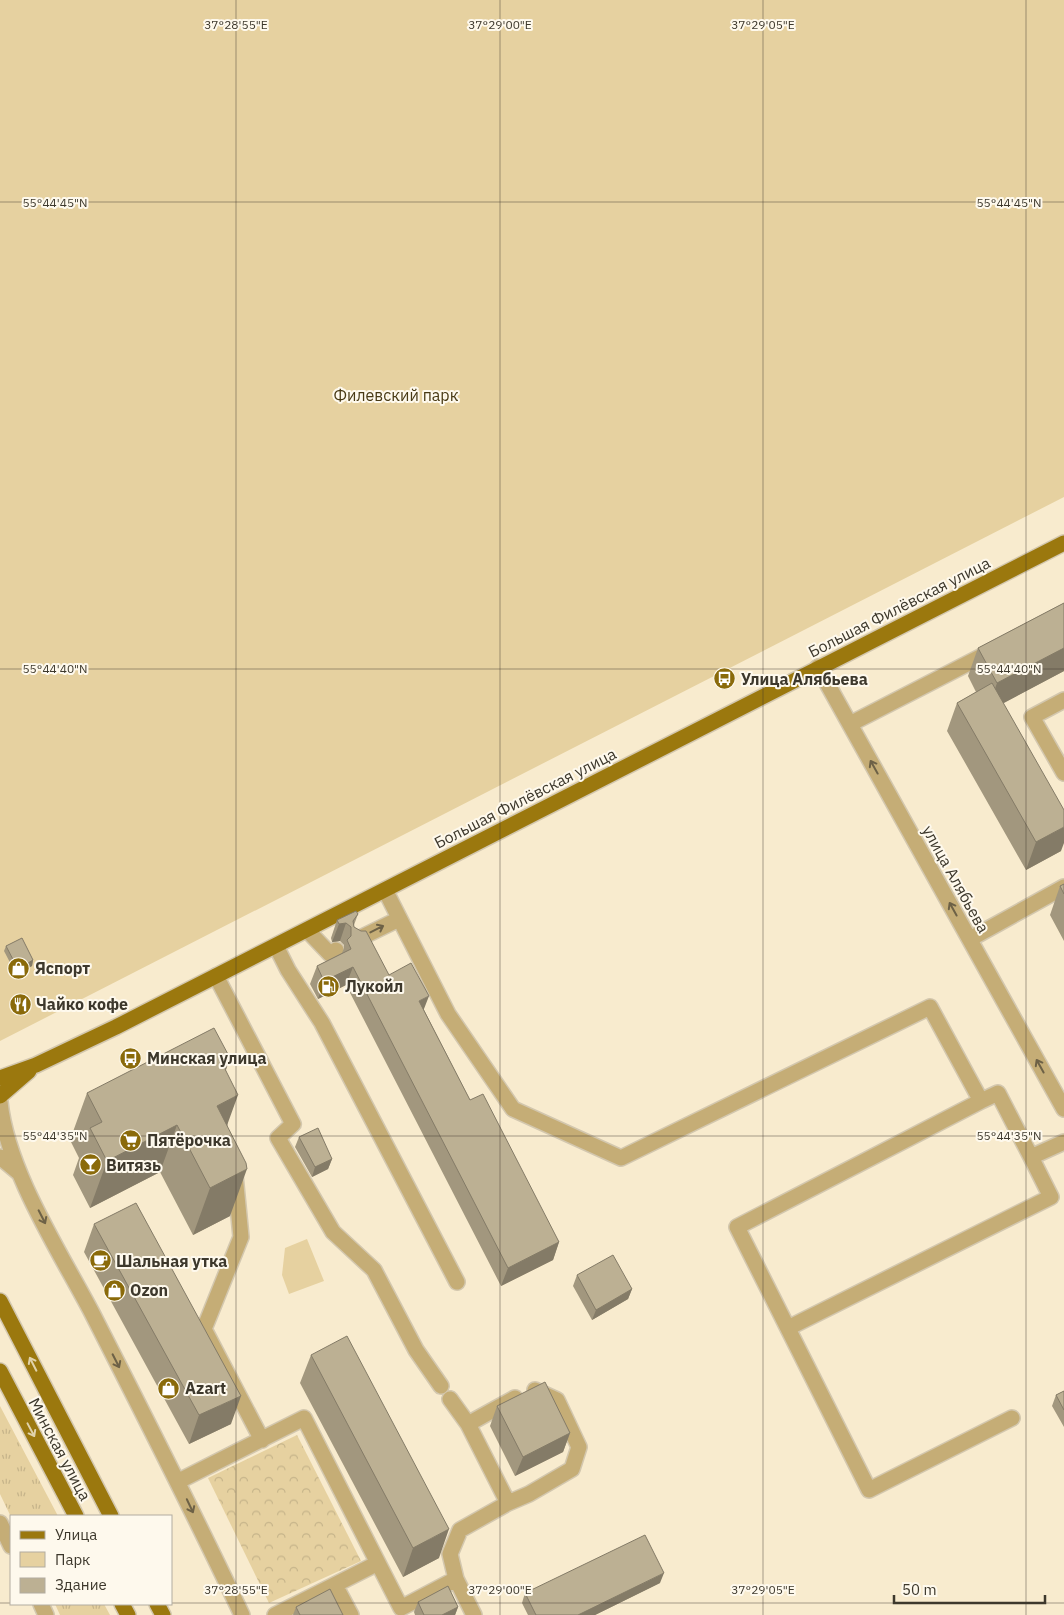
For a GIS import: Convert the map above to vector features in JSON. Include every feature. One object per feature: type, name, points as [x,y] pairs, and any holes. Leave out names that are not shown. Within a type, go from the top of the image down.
[{"type":"main road","name":"Большая Филёвская улица","points":[[0,1078],[36,1066],[276,946],[818,667],[1064,544]]},
{"type":"main road","points":[[0,1096],[36,1066]]},
{"type":"main road","name":"Минская улица","points":[[0,1301],[110,1515]]},
{"type":"main road","name":"Минская улица","points":[[0,1371],[75,1515]]},
{"type":"street","points":[[850,724],[1004,644]]},
{"type":"street","name":"улица Алябьева","points":[[818,667],[1064,1109]]},
{"type":"street","points":[[1064,700],[1032,717],[1064,773]]},
{"type":"street","points":[[970,939],[1064,887]]},
{"type":"street","points":[[385,890],[448,1014],[513,1110],[621,1158],[930,1007],[980,1101]]},
{"type":"street","points":[[356,940],[399,918]]},
{"type":"street","points":[[307,930],[330,954],[336,950]]},
{"type":"street","points":[[276,946],[288,970],[322,1023],[457,1282]]},
{"type":"street","points":[[216,976],[293,1124],[278,1138],[333,1232],[374,1270],[416,1350],[441,1386]]},
{"type":"street","points":[[788,1328],[1051,1197],[998,1093],[737,1228],[869,1490],[1012,1418]]},
{"type":"street","points":[[0,1102],[3,1123],[19,1173],[179,1481],[242,1615]]},
{"type":"street","points":[[1031,1156],[1064,1142]]},
{"type":"street","points":[[0,1157],[19,1173]]},
{"type":"street","points":[[204,1329],[241,1237],[234,1162]]},
{"type":"street","points":[[195,1312],[262,1440]]},
{"type":"street","points":[[468,1424],[533,1389],[557,1400],[579,1447],[572,1469],[460,1530],[450,1554],[456,1579],[474,1615]]},
{"type":"street","points":[[450,1398],[468,1424],[508,1503]]},
{"type":"street","points":[[179,1481],[304,1418],[400,1608],[456,1579]]},
{"type":"street","points":[[0,1523],[10,1544]]},
{"type":"street","points":[[275,1615],[378,1563]]},
{"type":"street","points":[[335,1585],[351,1615]]},
{"type":"green space","name":"Филевский парк","points":[[0,0],[1064,0],[1064,497],[0,1041]]},
{"type":"green space","points":[[307,1239],[324,1281],[289,1294],[282,1275],[285,1248]]},
{"type":"green space","points":[[0,1406],[57,1515],[10,1515],[0,1494]]},
{"type":"green space","points":[[297,1435],[361,1561],[269,1603],[208,1478]]},
{"type":"green space","points":[[55,1605],[105,1605],[110,1615],[60,1615]]},
{"type":"building","points":[[1064,603],[1064,648],[997,683],[978,648]]},
{"type":"building","points":[[992,683],[1064,810],[1064,827],[1036,842],[957,703]]},
{"type":"building","points":[[1064,884],[1064,894],[1060,886]]},
{"type":"building","points":[[356,911],[358,914],[353,921],[354,927],[361,931],[366,931],[389,975],[411,963],[429,996],[419,1001],[470,1100],[483,1094],[559,1242],[508,1268],[353,967],[324,981],[317,966],[351,949],[347,940],[351,936],[351,927],[346,923],[339,924],[337,920]]},
{"type":"building","points":[[22,938],[33,960],[18,969],[6,946]]},
{"type":"building","points":[[214,1028],[230,1058],[222,1063],[238,1095],[217,1106],[246,1163],[247,1169],[210,1188],[177,1125],[107,1161],[90,1128],[102,1122],[87,1093]]},
{"type":"building","points":[[318,1128],[332,1159],[315,1167],[299,1137]]},
{"type":"building","points":[[136,1203],[241,1396],[199,1415],[94,1224]]},
{"type":"building","points":[[613,1255],[632,1289],[596,1310],[577,1275]]},
{"type":"building","points":[[347,1336],[449,1529],[413,1548],[311,1355]]},
{"type":"building","points":[[545,1382],[570,1433],[523,1457],[497,1406]]},
{"type":"building","points":[[1064,1391],[1064,1410],[1056,1395]]},
{"type":"building","points":[[645,1535],[664,1573],[578,1615],[536,1615],[525,1593]]},
{"type":"building","points":[[448,1586],[458,1607],[442,1615],[424,1615],[418,1602]]},
{"type":"building","points":[[330,1589],[343,1615],[300,1615],[296,1607]]},
{"type":"place","name":"Улица Алябьева","points":[[725,679]]},
{"type":"place","name":"Яспорт","points":[[19,968]]},
{"type":"place","name":"Лукойл","points":[[329,986]]},
{"type":"place","name":"Чайко кофе","points":[[20,1004]]},
{"type":"place","name":"Минская улица","points":[[131,1058]]},
{"type":"place","name":"Пятёрочка","points":[[131,1140]]},
{"type":"place","name":"Витязь","points":[[90,1165]]},
{"type":"place","name":"Шальная утка","points":[[100,1261]]},
{"type":"place","name":"Ozon","points":[[114,1290]]},
{"type":"place","name":"Azart","points":[[169,1388]]}]
